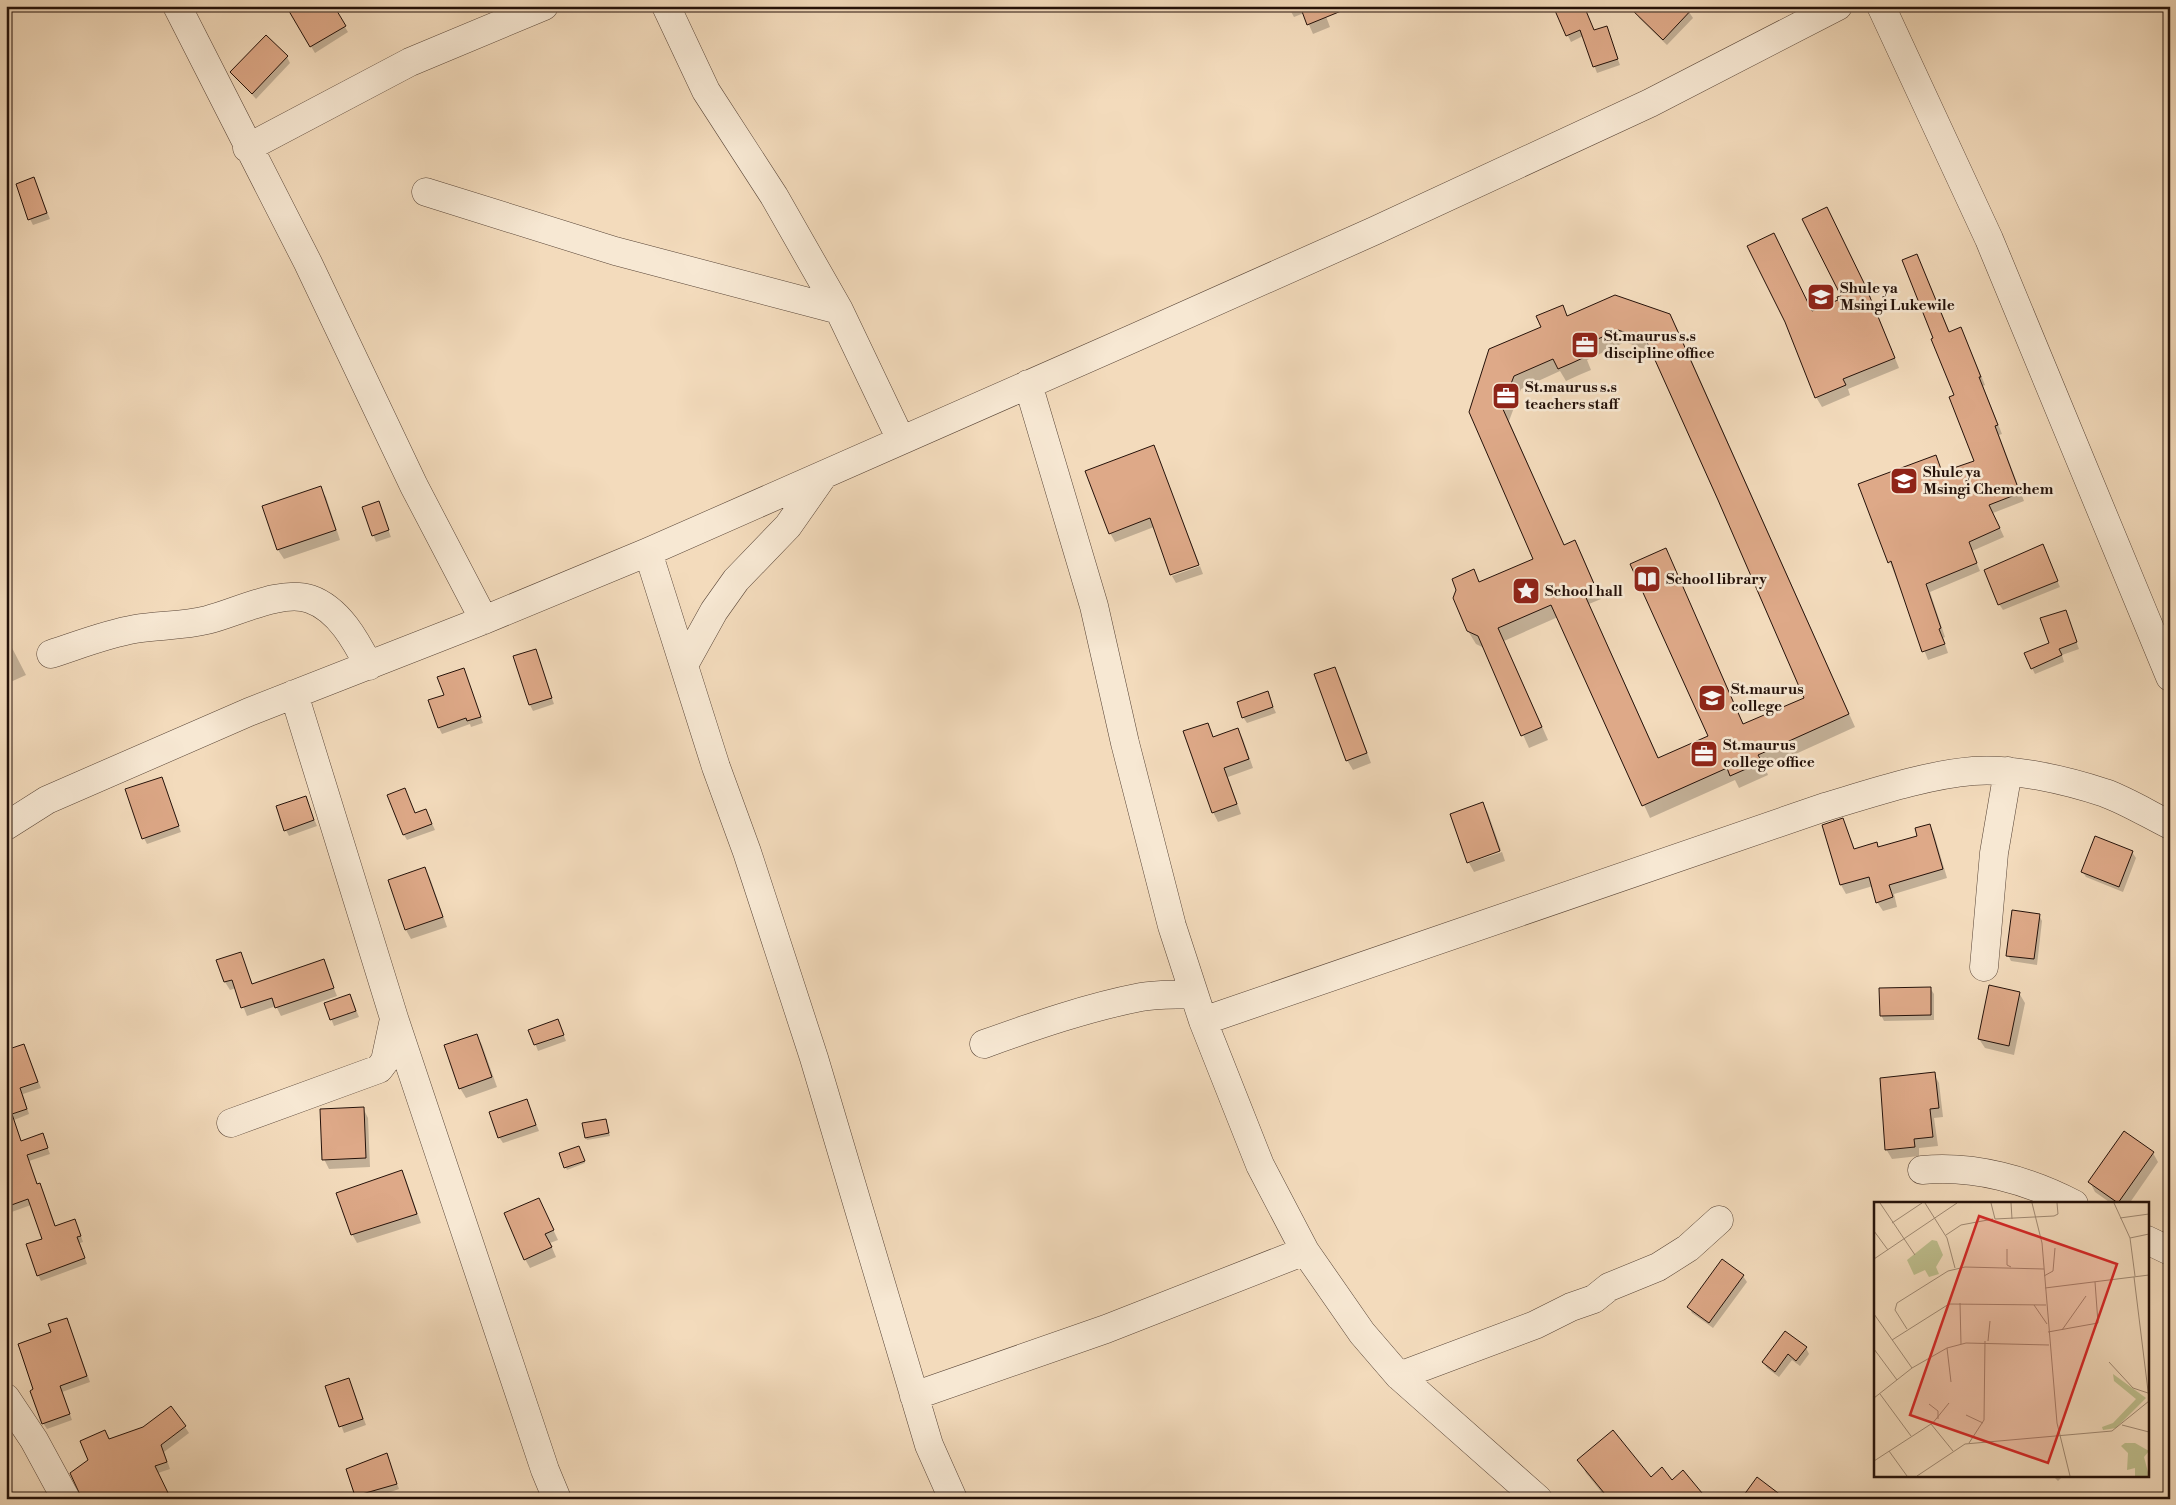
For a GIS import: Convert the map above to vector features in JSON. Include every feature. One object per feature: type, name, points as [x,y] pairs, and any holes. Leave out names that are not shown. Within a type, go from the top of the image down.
[{"type":"street","points":[[177,6],[247,148],[308,263],[414,486],[484,620]]},
{"type":"street","points":[[247,148],[410,62],[544,6]]},
{"type":"street","points":[[666,6],[706,91],[774,196],[839,310],[901,440]]},
{"type":"street","points":[[6,826],[47,800],[248,712],[484,620],[648,552],[1383,227],[1650,103],[1838,6]]},
{"type":"street","points":[[1881,6],[1989,239],[2170,677]]},
{"type":"street","points":[[426,192],[615,251],[839,310]]},
{"type":"street","points":[[1028,384],[1094,606],[1172,926],[1203,1021],[1260,1165],[1305,1251],[1362,1333],[1399,1376],[1538,1499]]},
{"type":"street","points":[[684,665],[714,611],[736,580],[788,526],[823,475]]},
{"type":"street","points":[[648,552],[814,1058],[929,1445],[953,1499]]},
{"type":"street","points":[[51,654],[102,637],[136,629],[206,621],[289,596],[310,599],[331,612],[352,634],[369,666]]},
{"type":"street","points":[[294,694],[394,1018],[545,1470],[557,1499]]},
{"type":"street","points":[[1203,1021],[1825,807],[1907,783],[1973,771],[2008,771],[2105,793],[2170,825]]},
{"type":"street","points":[[1984,968],[1994,852],[2008,771]]},
{"type":"street","points":[[984,1044],[1092,1009],[1142,997],[1194,994]]},
{"type":"street","points":[[231,1123],[379,1069],[385,1061],[394,1018]]},
{"type":"street","points":[[1922,1170],[1948,1167],[1991,1173],[2031,1186],[2069,1202]]},
{"type":"street","points":[[1399,1376],[1535,1325],[1571,1307],[1594,1299],[1621,1281],[1658,1267],[1688,1248],[1719,1220]]},
{"type":"street","points":[[2148,1240],[2170,1251]]},
{"type":"street","points":[[914,1396],[1106,1329],[1305,1251]]},
{"type":"street","points":[[6,1398],[38,1447],[66,1499]]},
{"type":"building","points":[[286,6],[334,6],[346,26],[310,47]]},
{"type":"building","points":[[1300,6],[1351,6],[1351,7],[1307,25]]},
{"type":"building","points":[[1553,6],[1584,6],[1594,30],[1607,26],[1618,59],[1593,67],[1580,30],[1566,36]]},
{"type":"building","points":[[1628,6],[1695,6],[1663,40]]},
{"type":"building","points":[[266,35],[288,56],[252,94],[230,72]]},
{"type":"building","points":[[34,177],[47,213],[28,220],[16,184]]},
{"type":"building","points":[[1827,207],[1865,285],[1895,358],[1843,379],[1846,385],[1815,398],[1785,322],[1747,246],[1774,233],[1812,311],[1838,300],[1837,297],[1841,296],[1802,219]]},
{"type":"building","points":[[1917,254],[1949,332],[1961,327],[1981,377],[1979,377],[1998,425],[1995,426],[2020,493],[1989,505],[2000,528],[1969,542],[1977,563],[1926,584],[1945,644],[1922,652],[1891,561],[1888,563],[1858,484],[1936,455],[1942,472],[1974,461],[1949,397],[1954,395],[1902,260]]},
{"type":"building","points":[[1615,295],[1670,314],[1849,714],[1758,755],[1762,762],[1730,776],[1727,768],[1642,806],[1551,605],[1498,628],[1542,727],[1521,736],[1478,636],[1467,631],[1453,598],[1456,590],[1452,579],[1474,569],[1479,582],[1533,559],[1469,412],[1489,349],[1541,327],[1536,316],[1563,305],[1567,316]],"holes":[[[1618,330],[1646,340],[1804,698],[1743,724],[1666,548],[1630,564],[1708,736],[1658,758],[1583,591],[1595,586],[1575,540],[1564,545],[1502,407],[1514,376],[1553,359],[1558,369],[1572,363],[1585,357],[1580,347]]]},
{"type":"building","points":[[1154,445],[1199,565],[1170,575],[1150,518],[1109,534],[1085,471]]},
{"type":"building","points":[[321,486],[336,530],[277,550],[262,506]]},
{"type":"building","points":[[379,501],[389,530],[372,536],[362,507]]},
{"type":"building","points":[[2043,544],[2058,581],[1998,605],[1984,570]]},
{"type":"building","points":[[2066,610],[2077,642],[2059,649],[2062,655],[2031,669],[2024,653],[2049,643],[2040,618]]},
{"type":"building","points":[[536,649],[552,698],[529,705],[513,656]]},
{"type":"building","points":[[1335,667],[1367,753],[1346,761],[1314,674]]},
{"type":"building","points":[[464,668],[481,717],[467,721],[466,718],[438,728],[428,700],[444,695],[437,677]]},
{"type":"building","points":[[1268,691],[1273,707],[1242,718],[1237,702]]},
{"type":"building","points":[[1208,723],[1213,737],[1238,728],[1249,759],[1224,768],[1237,804],[1212,813],[1183,731]]},
{"type":"building","points":[[162,777],[179,826],[142,839],[125,789]]},
{"type":"building","points":[[405,788],[415,813],[426,809],[432,824],[403,835],[387,795]]},
{"type":"building","points":[[306,796],[314,820],[284,831],[276,806]]},
{"type":"building","points":[[1483,802],[1500,851],[1467,863],[1450,814]]},
{"type":"building","points":[[1843,818],[1854,849],[1877,842],[1878,847],[1917,836],[1915,828],[1930,824],[1943,869],[1889,885],[1893,897],[1876,903],[1869,877],[1840,885],[1822,825]]},
{"type":"building","points":[[2095,836],[2133,851],[2119,887],[2081,872]]},
{"type":"building","points":[[425,867],[443,917],[405,930],[388,880]]},
{"type":"building","points":[[2012,910],[2040,914],[2034,959],[2006,956]]},
{"type":"building","points":[[241,952],[252,984],[324,959],[334,988],[275,1008],[272,998],[241,1008],[232,980],[224,982],[216,960]]},
{"type":"building","points":[[1989,985],[2020,992],[2009,1046],[1978,1039]]},
{"type":"building","points":[[1931,987],[1931,1015],[1880,1016],[1879,988]]},
{"type":"building","points":[[350,994],[356,1011],[330,1020],[324,1003]]},
{"type":"building","points":[[558,1019],[564,1035],[534,1045],[528,1030]]},
{"type":"building","points":[[477,1034],[492,1077],[459,1089],[444,1045]]},
{"type":"building","points":[[24,1044],[38,1082],[20,1088],[27,1109],[12,1114],[21,1141],[43,1133],[48,1148],[27,1155],[37,1184],[40,1183],[55,1226],[75,1219],[81,1236],[77,1237],[85,1258],[37,1276],[26,1244],[42,1239],[28,1199],[6,1207],[6,1050]]},
{"type":"building","points":[[1935,1072],[1939,1108],[1930,1109],[1933,1137],[1914,1139],[1915,1147],[1885,1150],[1880,1078]]},
{"type":"building","points":[[527,1099],[536,1125],[498,1138],[489,1112]]},
{"type":"building","points":[[364,1107],[366,1158],[322,1160],[320,1109]]},
{"type":"building","points":[[606,1119],[609,1133],[585,1138],[582,1123]]},
{"type":"building","points":[[2124,1131],[2154,1152],[2119,1202],[2088,1182]]},
{"type":"building","points":[[579,1146],[585,1161],[564,1168],[559,1153]]},
{"type":"building","points":[[402,1170],[417,1214],[351,1235],[336,1193]]},
{"type":"building","points":[[539,1198],[554,1230],[545,1234],[552,1247],[524,1260],[504,1213]]},
{"type":"building","points":[[1722,1259],[1744,1275],[1709,1323],[1687,1307]]},
{"type":"building","points":[[67,1318],[87,1376],[60,1386],[70,1414],[42,1424],[30,1391],[33,1389],[18,1344],[51,1332],[48,1324]]},
{"type":"building","points":[[1785,1331],[1807,1347],[1796,1361],[1788,1354],[1775,1372],[1762,1362]]},
{"type":"building","points":[[349,1378],[363,1419],[339,1427],[325,1386]]},
{"type":"building","points":[[171,1406],[186,1426],[161,1445],[167,1462],[155,1466],[171,1499],[82,1499],[70,1473],[88,1460],[80,1441],[105,1430],[109,1439],[143,1427]]},
{"type":"building","points":[[1613,1430],[1651,1477],[1662,1467],[1672,1480],[1683,1470],[1707,1499],[1609,1499],[1577,1460]]},
{"type":"building","points":[[387,1453],[397,1484],[355,1496],[346,1469]]},
{"type":"building","points":[[1757,1477],[1786,1499],[1741,1499]]},
{"type":"place","name":"Shule ya Msingi Lukewile","points":[[1821,297]]},
{"type":"place","name":"St.maurus s.s discipline office","points":[[1585,345]]},
{"type":"place","name":"St.maurus s.s teachers staff","points":[[1506,396]]},
{"type":"place","name":"Shule ya Msingi Chemchem","points":[[1904,481]]},
{"type":"place","name":"School library","points":[[1647,579]]},
{"type":"place","name":"School hall","points":[[1526,591]]},
{"type":"place","name":"St.maurus college","points":[[1712,698]]},
{"type":"place","name":"St.maurus college office","points":[[1704,754]]}]
